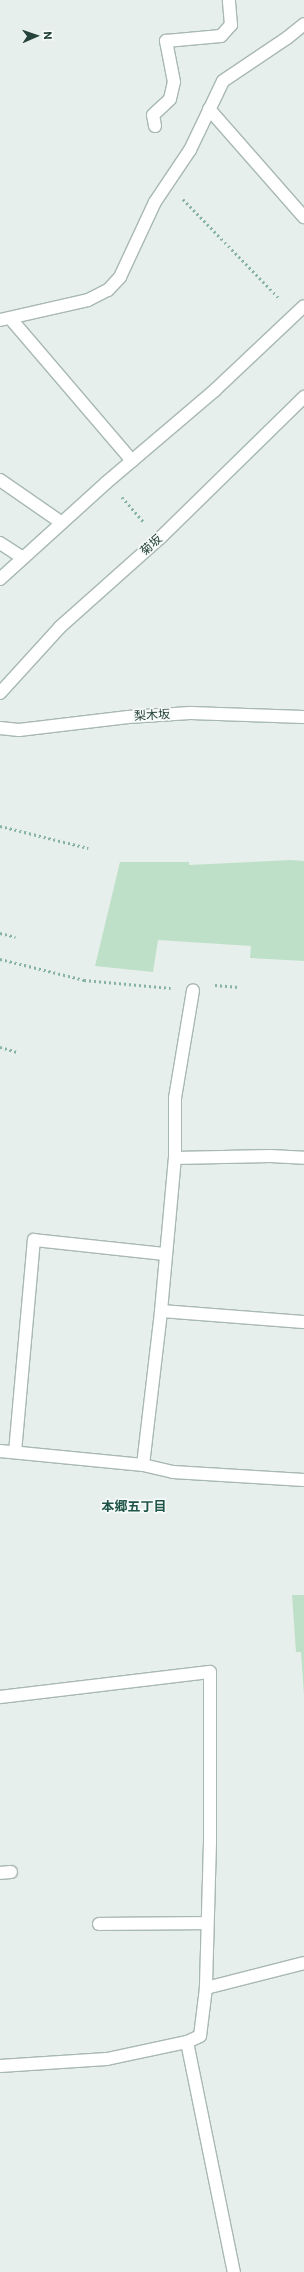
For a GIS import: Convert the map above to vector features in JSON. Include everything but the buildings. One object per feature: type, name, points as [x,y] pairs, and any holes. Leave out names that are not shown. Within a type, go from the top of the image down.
[{"type":"street","points":[[155,126],[153,115],[170,99],[174,82],[166,41],[221,36],[231,26],[229,0]]},
{"type":"street","points":[[132,461],[5,319],[88,300],[108,290],[120,277],[155,202],[190,150],[223,81],[287,38],[304,24]]},
{"type":"street","points":[[209,109],[304,217]]},
{"type":"street","points":[[0,579],[107,482],[215,390],[304,306]]},
{"type":"street","name":"菊坂","points":[[0,693],[60,627],[160,538],[304,397]]},
{"type":"street","points":[[0,480],[62,523]]},
{"type":"street","points":[[0,543],[23,558]]},
{"type":"street","name":"梨木坂","points":[[0,728],[19,730],[128,716],[190,713],[304,717]]},
{"type":"street","points":[[143,1465],[161,1311],[175,1158],[175,1098],[193,990]]},
{"type":"street","points":[[175,1158],[270,1156],[304,1158]]},
{"type":"street","points":[[15,1452],[34,1240],[166,1254]]},
{"type":"street","points":[[161,1311],[304,1322]]},
{"type":"street","points":[[0,1451],[143,1465],[173,1472],[304,1480]]},
{"type":"street","points":[[0,1697],[210,1672],[211,1826],[206,1988],[200,2036],[187,2042],[107,2059],[0,2066]]},
{"type":"street","points":[[99,1924],[207,1923]]},
{"type":"street","points":[[206,1988],[304,1963]]},
{"type":"street","points":[[187,2042],[234,2272]]},
{"type":"path","points":[[168,183],[294,314]]},
{"type":"path","points":[[107,482],[160,538]]},
{"type":"path","points":[[0,826],[88,848]]},
{"type":"path","points":[[0,933],[16,937]]},
{"type":"path","points":[[0,959],[84,980],[193,990]]},
{"type":"path","points":[[0,1047],[17,1052]]},
{"type":"green space","points":[[291,860],[304,861],[304,961],[250,958],[251,946],[158,940],[153,972],[95,966],[120,862],[189,862],[189,865]]},
{"type":"green space","points":[[292,1595],[304,1595],[304,1695],[301,1652],[296,1652]]},
{"type":"district","name":"本郷五丁目","points":[[134,1506]]}]
